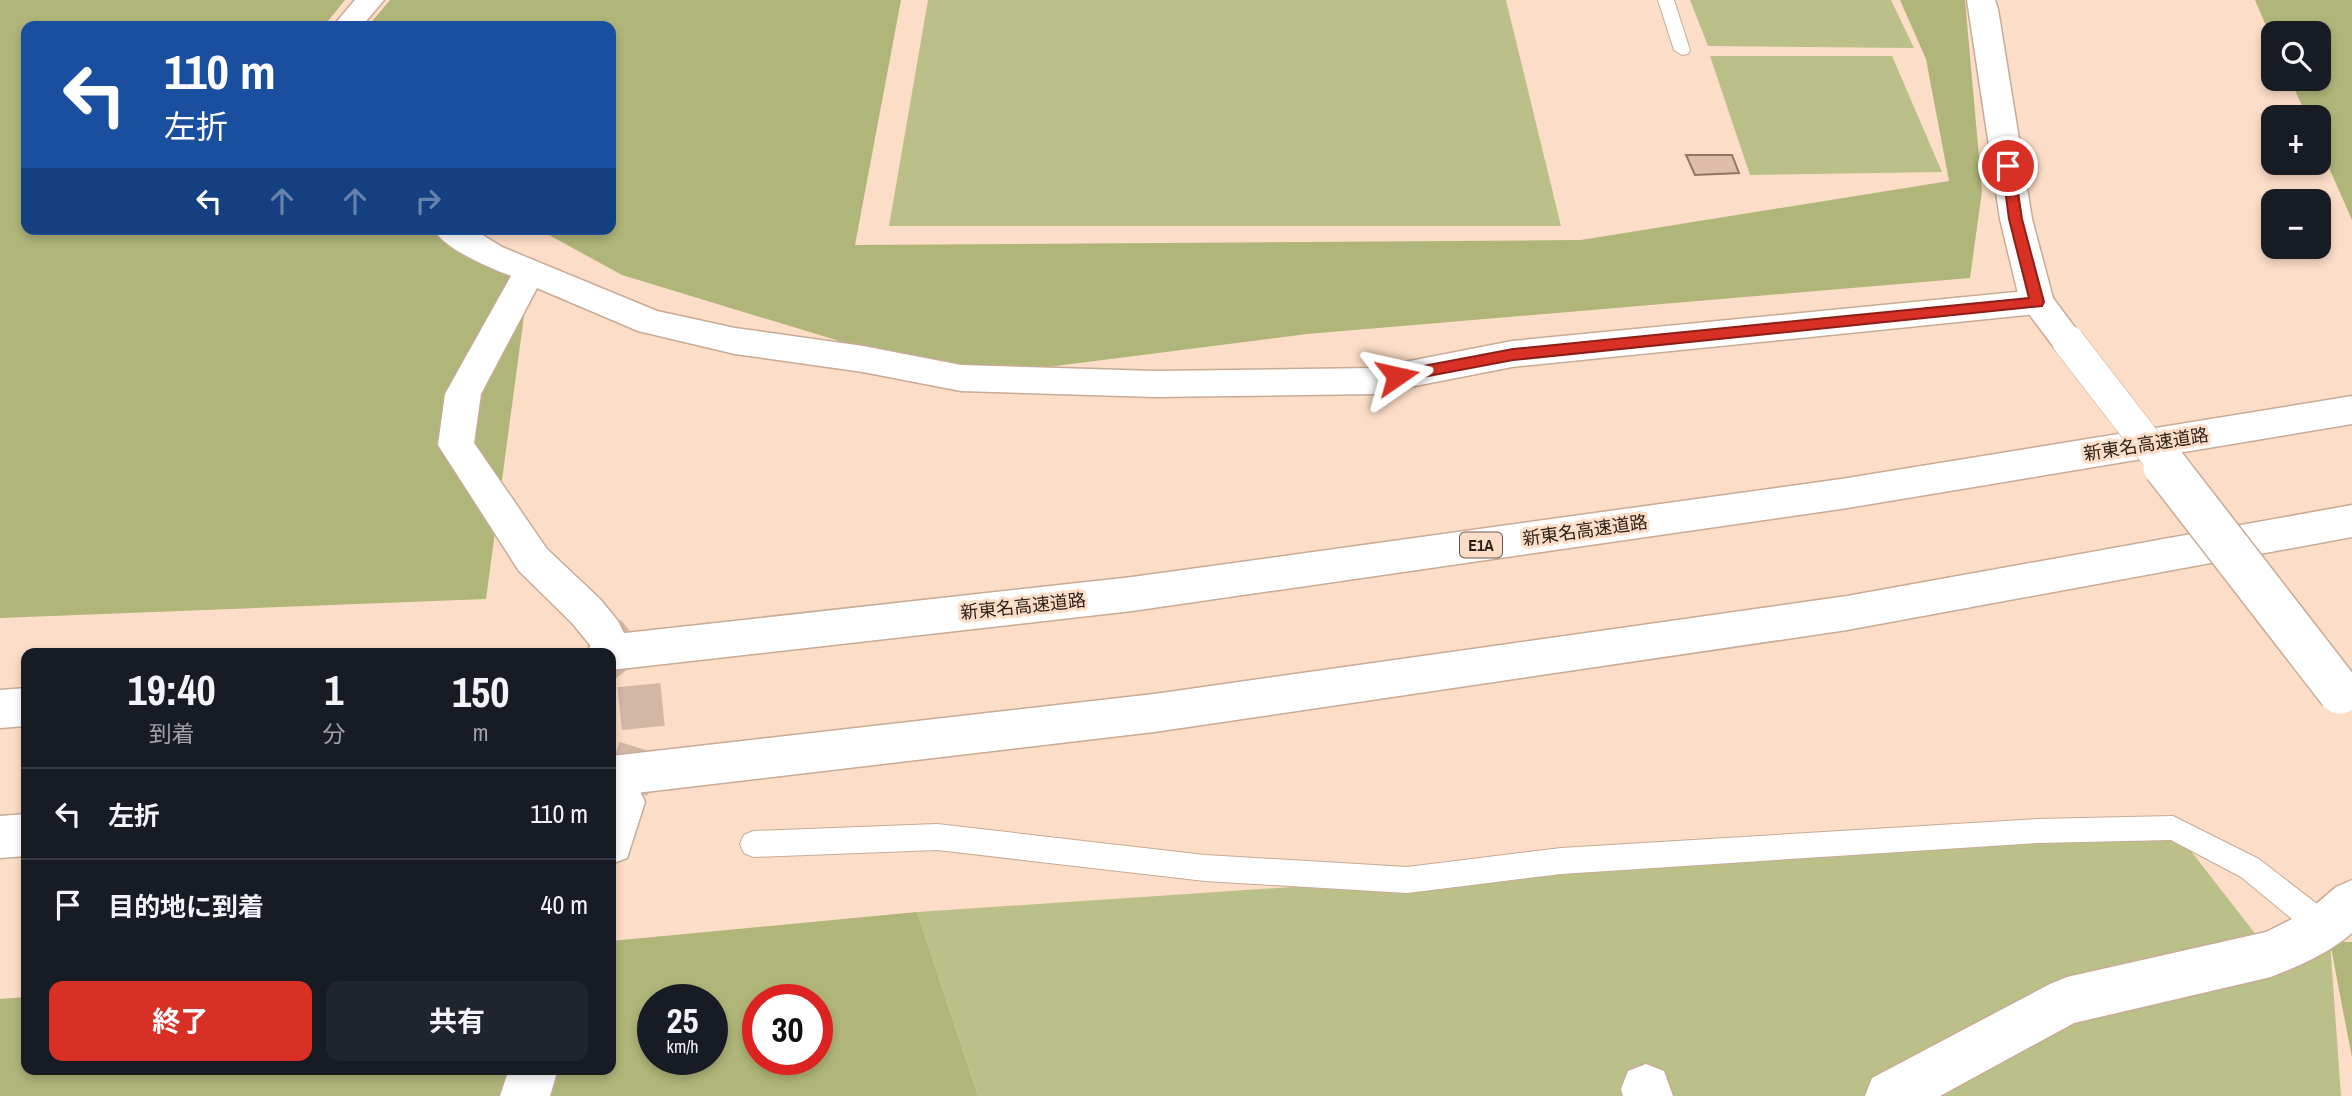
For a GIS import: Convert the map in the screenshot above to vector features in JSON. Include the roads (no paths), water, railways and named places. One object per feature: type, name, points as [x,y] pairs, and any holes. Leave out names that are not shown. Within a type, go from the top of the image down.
[{"type":"main road","points":[[351,21],[370,0]]},
{"type":"main road","points":[[1981,0],[2016,219],[2037,302],[2346,702]]},
{"type":"main road","points":[[459,235],[491,255],[650,322],[735,341],[863,359],[961,377],[1155,384],[1374,381],[1513,354],[2037,302]]},
{"type":"main road","points":[[530,271],[463,394],[456,445],[533,560],[586,611],[606,643]]},
{"type":"main road","name":"新東名高速道路","points":[[606,643],[1132,594],[1841,494],[2352,410]]},
{"type":"main road","points":[[617,789],[1847,613],[2352,521]]},
{"type":"main road","points":[[0,709],[21,707]]},
{"type":"main road","points":[[0,837],[21,835]]},
{"type":"main road","points":[[1890,1096],[2067,1001],[2271,954],[2338,915]]},
{"type":"main road","points":[[525,1096],[532,1075]]},
{"type":"lane","points":[[1666,0],[1682,50]]},
{"type":"lane","points":[[753,844],[937,837],[1205,868],[1407,880],[1561,861],[2037,831],[2173,828],[2338,915]]},
{"type":"tunnel","points":[[604,633],[616,648]]},
{"type":"tunnel","points":[[616,648],[638,676],[644,735],[623,802]]}]
